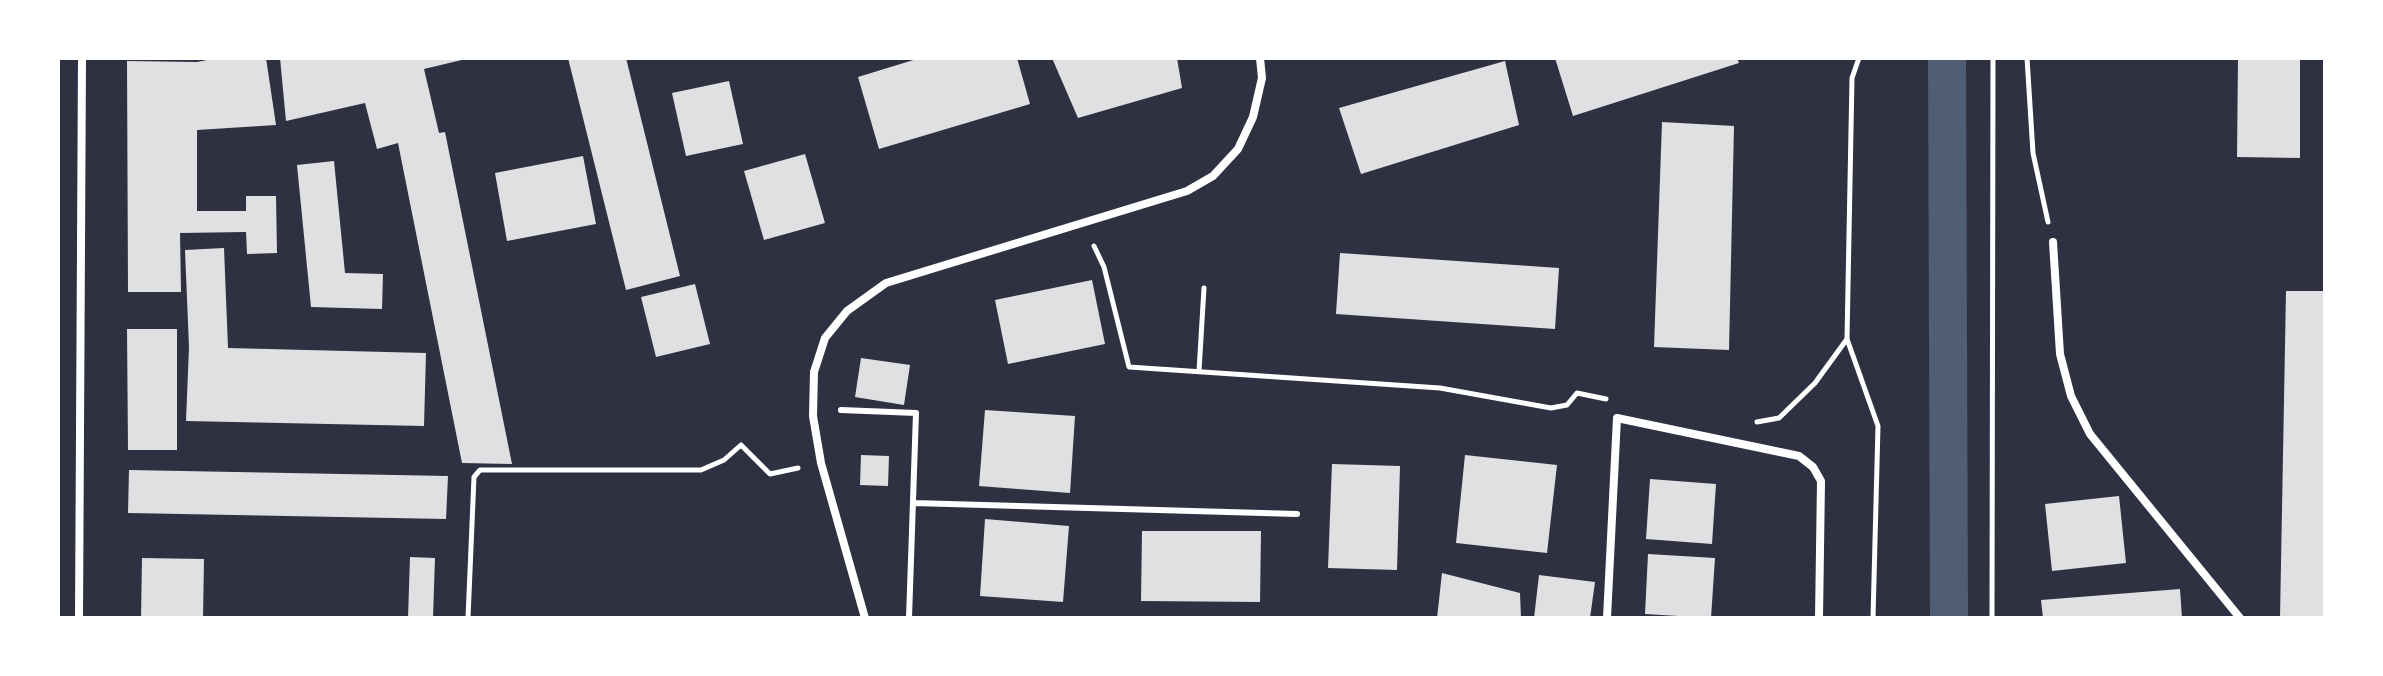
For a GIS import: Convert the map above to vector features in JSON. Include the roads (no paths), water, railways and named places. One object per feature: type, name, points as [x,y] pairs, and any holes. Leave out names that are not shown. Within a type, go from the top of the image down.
[{"type":"street","points":[[79,618],[82,58]]},
{"type":"street","points":[[865,618],[821,463],[813,416],[814,372],[825,338],[847,311],[886,283],[1187,191],[1213,176],[1238,149],[1253,117],[1262,78],[1260,58]]},
{"type":"street","points":[[2053,242],[2060,354],[2071,396],[2090,434],[2240,618]]},
{"type":"street","points":[[1607,618],[1617,418],[1799,456],[1813,467],[1821,481],[1819,618]]},
{"type":"lane","points":[[841,410],[916,413],[909,618]]},
{"type":"lane","points":[[914,503],[1297,514]]},
{"type":"waterway","points":[[1947,58],[1949,618]]}]
